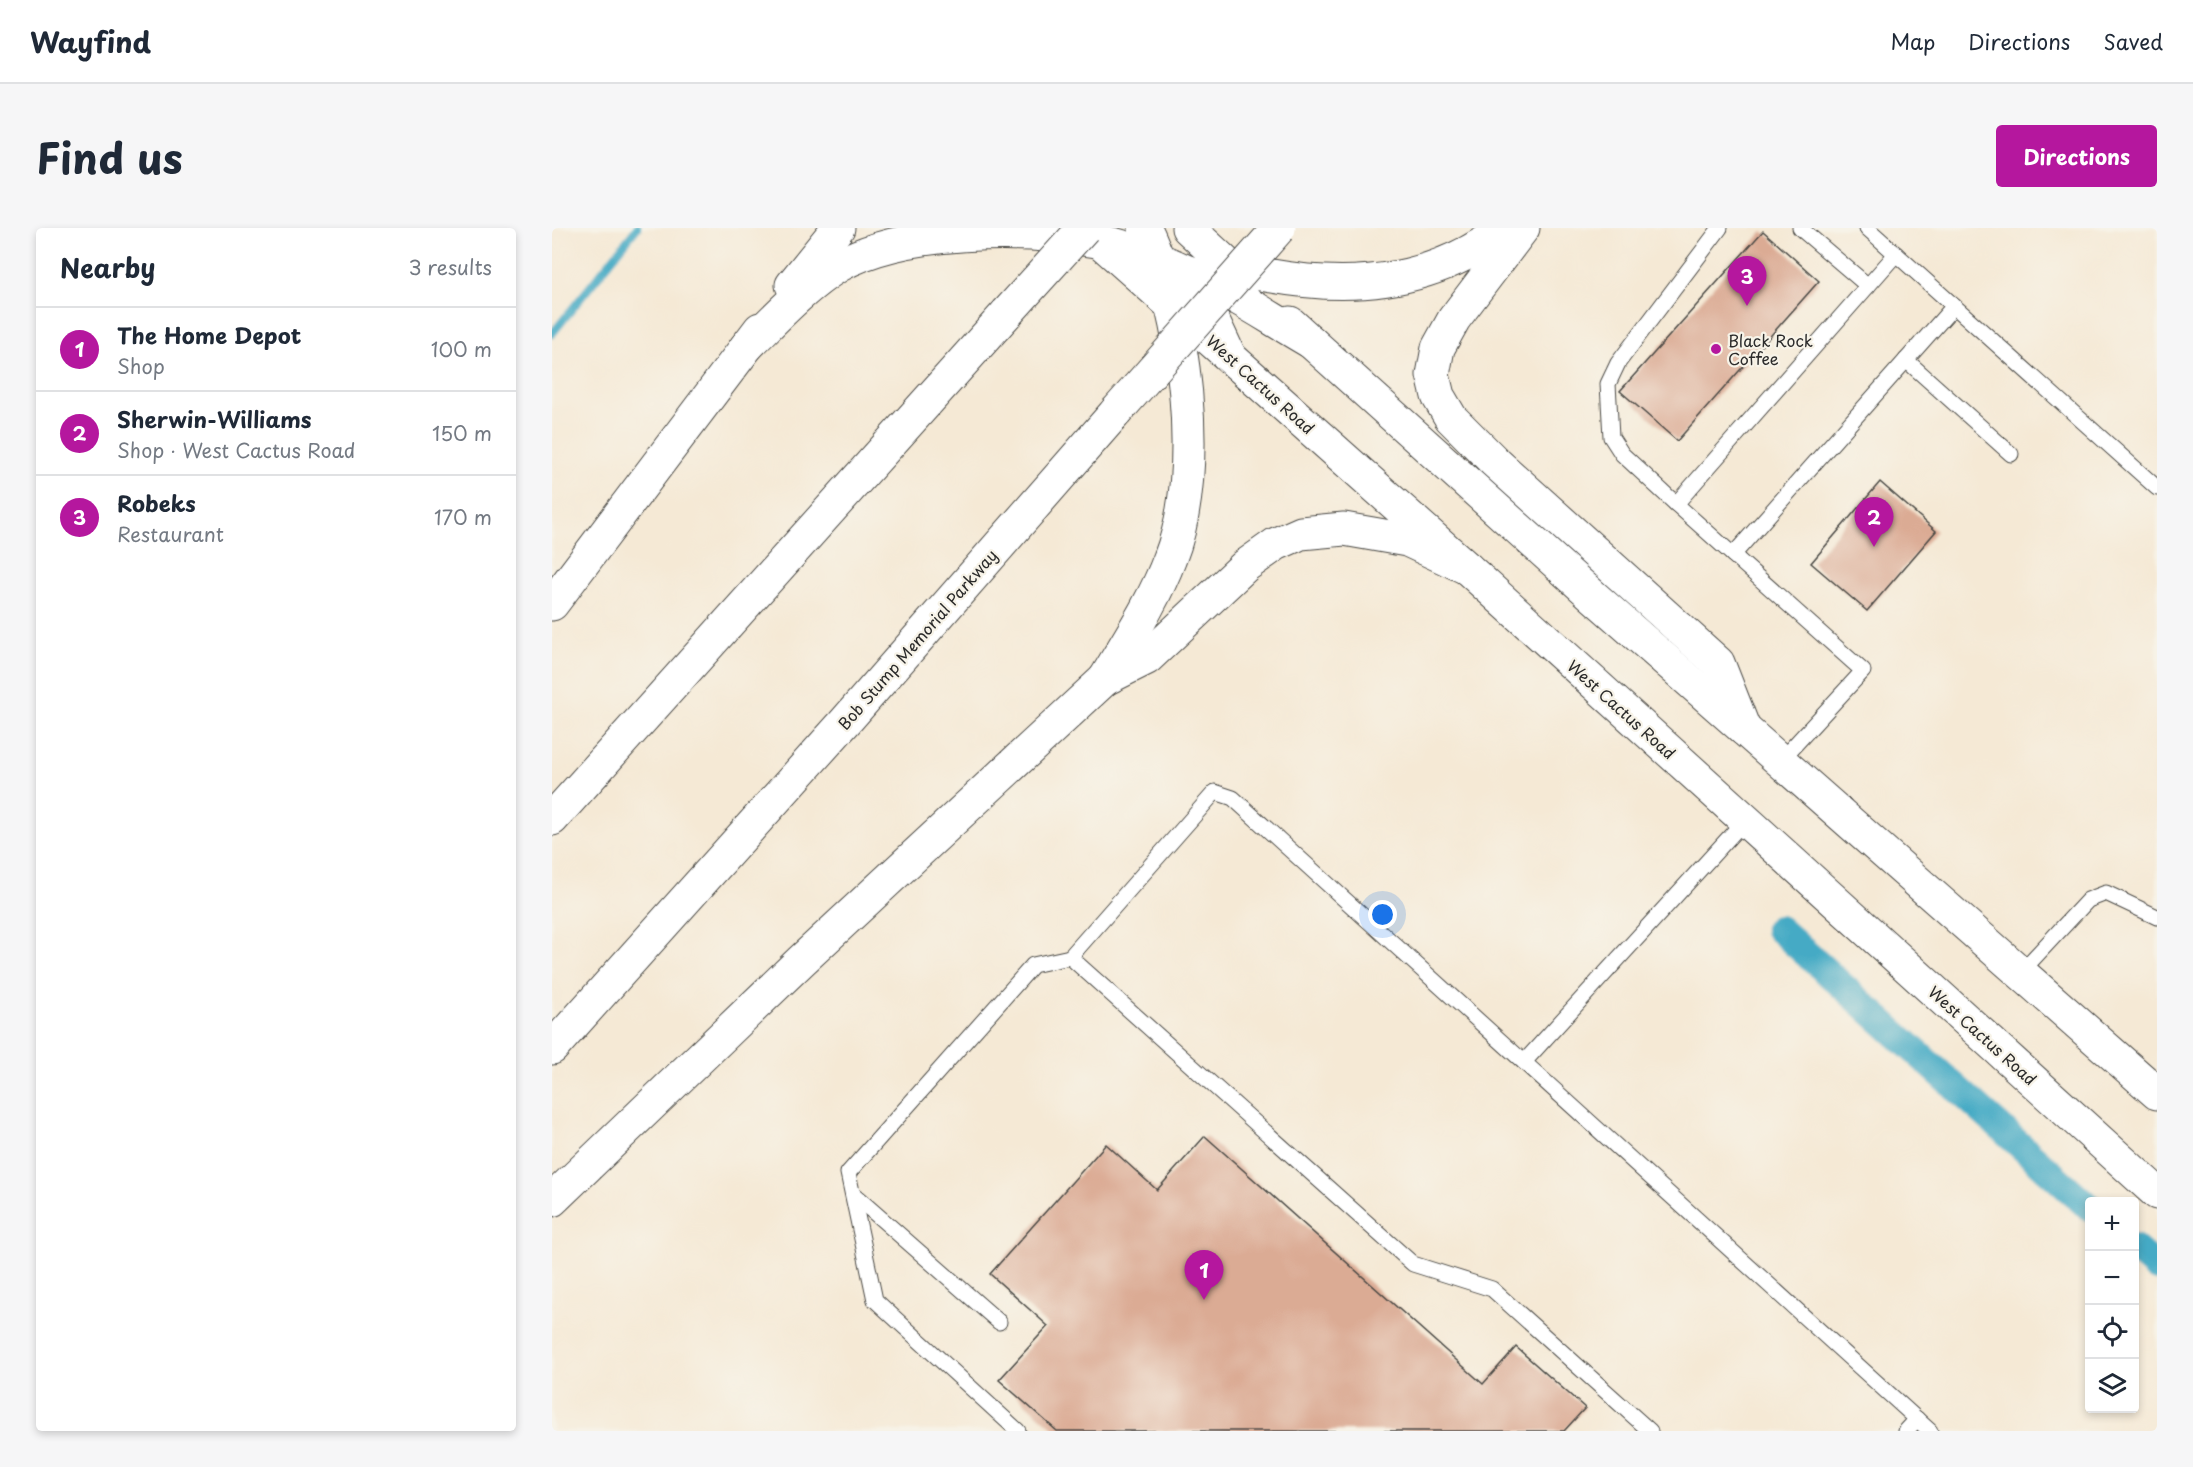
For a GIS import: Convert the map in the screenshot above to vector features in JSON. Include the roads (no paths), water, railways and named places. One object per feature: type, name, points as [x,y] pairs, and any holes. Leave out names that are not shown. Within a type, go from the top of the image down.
[{"type":"main road","points":[[552,604],[774,308],[838,228]]},
{"type":"main road","name":"Bob Stump Memorial Parkway","points":[[552,1048],[837,731],[1279,228]]},
{"type":"main road","points":[[746,348],[808,288],[839,266],[879,248],[942,235],[1092,234],[1164,241],[1230,268],[1307,282],[1357,284],[1391,280],[1419,272],[1457,257],[1505,228]]},
{"type":"main road","points":[[1523,228],[1474,291],[1438,348],[1433,375],[1438,396],[1451,418],[1496,462],[1718,663],[1744,729]]},
{"type":"main road","points":[[552,819],[1007,313],[1092,234]]},
{"type":"main road","name":"West Cactus Road","points":[[1092,234],[1467,568],[2157,1193]]},
{"type":"main road","points":[[1105,679],[1150,603],[1171,558],[1183,515],[1188,425],[1164,241]]},
{"type":"main road","points":[[1164,241],[1311,342]]},
{"type":"main road","points":[[1164,241],[1229,355]]},
{"type":"main road","points":[[1230,268],[1744,729],[2157,1093]]},
{"type":"main road","points":[[552,1200],[801,961],[1105,679],[1147,658],[1245,566],[1276,544],[1301,533],[1344,529],[1407,540],[1467,568]]},
{"type":"lane","points":[[1720,228],[1618,363],[1608,384],[1611,437],[1622,454],[1863,671],[1780,761]]},
{"type":"lane","points":[[1800,228],[1868,286]]},
{"type":"lane","points":[[1867,228],[2157,488]]},
{"type":"lane","points":[[1676,504],[1896,254]]},
{"type":"lane","points":[[1733,555],[1954,306]]},
{"type":"lane","points":[[1906,360],[2011,454]]},
{"type":"lane","points":[[1018,1431],[875,1300],[848,1173],[1033,965],[1070,957],[1215,792],[1233,798],[1930,1431]]},
{"type":"lane","points":[[1524,1062],[1746,820]]},
{"type":"lane","points":[[2020,973],[2088,900],[2106,893],[2157,917]]},
{"type":"lane","points":[[1070,957],[1413,1264],[1492,1289],[1650,1431]]},
{"type":"lane","points":[[853,1194],[999,1322]]},
{"type":"lane","points":[[1906,1431],[1917,1419]]},
{"type":"waterway","points":[[552,334],[637,228]]},
{"type":"waterway","points":[[1779,929],[2085,1204]]},
{"type":"waterway","points":[[2137,1251],[2157,1268]]},
{"type":"place","name":"Robeks","points":[[1747,306]]},
{"type":"place","name":"Black Rock Coffee","points":[[1716,349]]},
{"type":"place","name":"Sherwin-Williams","points":[[1874,547]]},
{"type":"place","name":"The Home Depot","points":[[1204,1300]]}]
